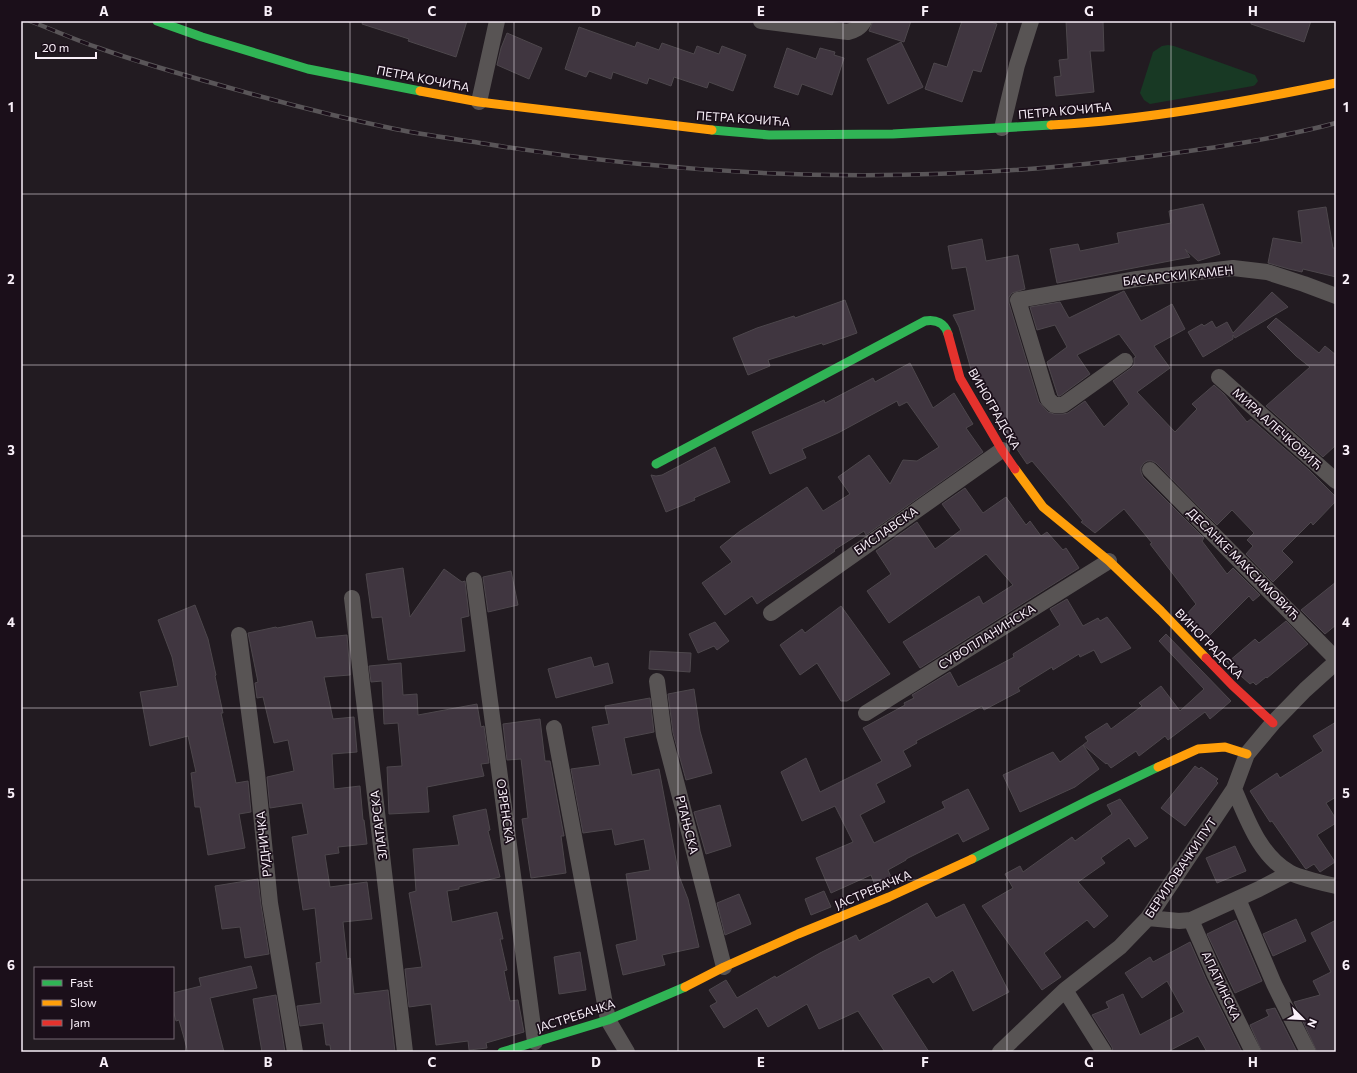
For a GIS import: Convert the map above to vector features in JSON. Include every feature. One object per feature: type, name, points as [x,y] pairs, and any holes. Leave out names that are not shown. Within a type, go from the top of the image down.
[{"type":"street","name":"ПЕТРА КОЧИЋА","points":[[157,21],[202,37],[308,69],[479,102],[674,126],[768,135],[893,134],[1088,123],[1241,102],[1336,83]]},
{"type":"street","points":[[479,102],[497,21]]},
{"type":"street","points":[[761,21],[848,32],[859,27],[864,21]]},
{"type":"street","points":[[1002,128],[1017,65],[1032,21]]},
{"type":"street","name":"БАСАРСКИ КАМЕН","points":[[1124,361],[1063,405],[1054,404],[1048,399],[1018,300],[1137,280],[1233,268],[1267,272],[1336,296]]},
{"type":"street","name":"ВИНОГРАДСКА","points":[[656,464],[925,321],[938,321],[943,324],[946,330],[960,378],[1002,450],[1043,507],[1109,561],[1161,611],[1232,685],[1273,723]]},
{"type":"street","name":"МИРА АЛЕЧКОВИЋ","points":[[1219,377],[1336,481]]},
{"type":"street","name":"БИСЛАВСКА","points":[[771,613],[1002,450]]},
{"type":"street","name":"ДЕСАНКЕ МАКСИМОВИЋ","points":[[1150,470],[1336,658]]},
{"type":"street","name":"СУВОПЛАНИНСКА","points":[[866,713],[1109,561]]},
{"type":"street","name":"ОЗРЕНСКА","points":[[474,580],[535,1042]]},
{"type":"street","name":"ЗЛАТАРСКА","points":[[352,598],[405,1052]]},
{"type":"street","name":"РУДНИЧКА","points":[[239,635],[257,773],[270,902],[295,1052]]},
{"type":"street","name":"БЕРИЛОВАЧКИ ПУТ","points":[[1004,1051],[1065,990],[1120,947],[1148,918],[1234,789],[1247,754],[1273,723],[1305,690],[1336,662]]},
{"type":"street","name":"РТАЊСКА","points":[[657,681],[664,735],[724,967]]},
{"type":"street","points":[[554,728],[608,1020],[627,1052]]},
{"type":"street","name":"ЈАСТРЕБАЧКА","points":[[502,1052],[608,1020],[672,993],[724,967],[896,894],[977,856],[1091,799],[1198,749],[1225,747],[1247,754]]},
{"type":"street","points":[[1234,789],[1252,829],[1262,846],[1280,866],[1290,873],[1336,886]]},
{"type":"street","points":[[1148,918],[1179,921],[1191,920],[1290,873]]},
{"type":"street","points":[[1238,899],[1274,984],[1308,1052]]},
{"type":"street","name":"АПАТИНСКА","points":[[1191,920],[1215,975],[1253,1052]]},
{"type":"street","points":[[1065,990],[1104,1052]]},
{"type":"green space","points":[[1168,45],[1255,75],[1258,81],[1253,86],[1150,104],[1144,100],[1140,93],[1153,52],[1162,46]]},
{"type":"building","points":[[363,21],[467,21],[456,57],[408,41],[409,39],[362,24]]},
{"type":"building","points":[[873,21],[911,21],[904,42],[869,31]]},
{"type":"building","points":[[962,21],[987,21],[997,24],[981,72],[973,70],[962,102],[925,89],[934,63],[947,67]]},
{"type":"building","points":[[1066,21],[1103,21],[1104,51],[1090,51],[1094,92],[1056,96],[1054,77],[1061,76],[1059,60],[1068,59]]},
{"type":"building","points":[[1251,21],[1311,21],[1304,42],[1251,24]]},
{"type":"building","points":[[579,27],[635,47],[637,42],[659,50],[662,43],[694,54],[697,46],[719,54],[722,46],[746,55],[733,91],[709,82],[707,88],[674,77],[671,86],[649,78],[647,84],[613,72],[611,79],[589,71],[586,77],[565,69]]},
{"type":"building","points":[[507,33],[542,48],[529,79],[497,65],[501,48]]},
{"type":"building","points":[[901,42],[923,87],[888,104],[867,59]]},
{"type":"building","points":[[787,48],[816,59],[820,48],[835,52],[834,55],[844,58],[832,95],[802,84],[798,95],[774,87]]},
{"type":"building","points":[[1203,204],[1220,254],[1198,261],[1185,249],[1190,257],[1057,283],[1050,249],[1078,244],[1080,251],[1119,243],[1117,233],[1171,223],[1169,211]]},
{"type":"building","points":[[1326,207],[1333,248],[1336,248],[1336,277],[1303,269],[1302,272],[1268,263],[1273,238],[1302,243],[1298,211]]},
{"type":"building","points":[[982,239],[986,261],[1018,255],[1025,289],[1012,293],[1009,297],[1009,303],[1039,402],[1048,412],[1054,414],[1068,413],[1085,401],[1104,427],[1129,404],[1113,381],[1134,365],[1134,358],[1136,357],[1119,334],[1077,355],[1090,374],[1058,396],[1047,362],[1067,347],[1055,325],[1037,330],[1030,307],[1060,302],[1069,318],[1124,291],[1141,321],[1172,304],[1185,329],[1154,346],[1170,368],[1137,392],[1175,432],[1197,409],[1192,404],[1214,385],[1224,394],[1247,422],[1251,419],[1309,470],[1336,497],[1336,501],[1313,525],[1311,522],[1282,551],[1293,562],[1273,582],[1246,554],[1253,546],[1247,540],[1254,533],[1232,510],[1217,525],[1156,463],[1147,461],[1141,467],[1143,477],[1204,538],[1202,541],[1227,574],[1233,568],[1260,595],[1253,601],[1249,596],[1209,636],[1228,662],[1255,639],[1259,643],[1286,621],[1308,644],[1267,678],[1266,677],[1256,685],[1253,682],[1250,684],[1241,676],[1184,617],[1196,604],[1150,544],[1152,543],[1124,509],[1095,533],[1081,522],[1083,521],[1032,461],[1027,464],[1006,433],[972,373],[959,327],[953,315],[975,310],[966,267],[952,269],[948,246]]},
{"type":"building","points":[[1272,292],[1288,307],[1235,338],[1233,335],[1233,339],[1203,357],[1188,332],[1202,324],[1204,326],[1212,321],[1216,328],[1227,322],[1233,333]]},
{"type":"building","points":[[845,300],[857,333],[823,345],[822,343],[768,360],[770,366],[748,375],[733,338],[757,328],[794,316],[795,318]]},
{"type":"building","points":[[1276,318],[1319,353],[1325,346],[1336,355],[1336,445],[1323,457],[1266,406],[1310,367],[1296,356],[1267,327]]},
{"type":"building","points":[[910,363],[933,408],[954,393],[973,424],[966,428],[983,452],[866,535],[864,531],[834,550],[835,551],[757,604],[752,596],[725,615],[702,583],[732,562],[720,547],[740,531],[807,487],[823,511],[850,494],[838,477],[869,455],[890,484],[903,460],[917,461],[939,447],[907,402],[899,406],[897,401],[838,433],[802,449],[806,458],[770,474],[752,432],[824,400],[825,403],[873,378],[875,382]]},
{"type":"building","points":[[715,447],[730,482],[694,498],[695,500],[666,512],[651,475],[662,475]]},
{"type":"building","points":[[965,488],[983,513],[1006,497],[1026,525],[1030,521],[1041,536],[1047,532],[1063,550],[1066,548],[1079,568],[920,668],[903,642],[979,596],[983,604],[1013,585],[986,554],[889,623],[867,591],[891,574],[876,551],[917,522],[935,549],[961,530],[942,504]]},
{"type":"building","points":[[403,568],[410,617],[444,569],[462,582],[465,581],[469,616],[461,618],[465,651],[388,660],[382,617],[372,618],[366,574]]},
{"type":"building","points":[[511,571],[518,605],[488,612],[483,577]]},
{"type":"building","points":[[1336,582],[1336,625],[1325,634],[1301,610]]},
{"type":"building","points":[[1067,599],[1083,626],[1098,618],[1100,621],[1107,617],[1131,648],[1101,663],[1094,650],[1080,657],[1079,654],[1053,670],[1052,667],[1018,688],[1020,691],[984,710],[982,706],[916,741],[917,743],[903,751],[911,766],[876,784],[885,802],[860,815],[874,843],[945,808],[942,802],[968,789],[989,829],[963,842],[958,833],[906,859],[888,870],[891,877],[875,885],[871,875],[831,893],[816,858],[853,842],[835,806],[802,821],[781,772],[806,758],[820,792],[882,761],[863,728],[905,705],[904,703],[914,698],[912,695],[950,672],[958,687],[1014,657],[1013,654],[1060,625],[1050,609]]},
{"type":"building","points":[[195,605],[208,639],[223,713],[221,713],[236,783],[248,781],[251,812],[239,814],[245,848],[208,855],[200,807],[195,807],[191,773],[196,772],[188,736],[150,746],[140,692],[178,686],[172,657],[158,620]]},
{"type":"building","points":[[841,606],[890,674],[847,701],[841,701],[817,663],[800,675],[780,645],[802,629],[805,633]]},
{"type":"building","points":[[312,621],[316,638],[347,635],[350,675],[324,677],[333,719],[354,717],[357,752],[332,754],[334,789],[360,786],[367,844],[338,847],[339,853],[325,855],[330,887],[367,882],[372,919],[343,922],[347,959],[350,958],[354,994],[388,990],[395,1052],[331,1052],[330,1045],[326,1045],[323,1023],[300,1026],[297,1006],[321,1003],[316,963],[321,962],[315,908],[303,910],[292,837],[308,834],[302,803],[270,808],[267,777],[294,771],[288,740],[274,743],[263,697],[257,698],[255,683],[258,682],[248,633]]},
{"type":"building","points":[[715,622],[729,641],[717,650],[714,646],[698,653],[689,634]]},
{"type":"building","points":[[1166,634],[1231,701],[1210,719],[1205,712],[1168,740],[1165,736],[1139,756],[1136,751],[1111,768],[1107,763],[1106,764],[1083,745],[1088,741],[1085,737],[1107,723],[1111,729],[1142,706],[1139,703],[1161,686],[1180,711],[1204,689],[1159,641]]},
{"type":"building","points":[[650,651],[691,653],[690,672],[649,669]]},
{"type":"building","points":[[591,657],[594,667],[608,663],[613,683],[556,698],[548,669]]},
{"type":"building","points":[[401,663],[403,695],[417,694],[418,715],[477,704],[481,727],[484,726],[489,763],[481,764],[484,776],[427,787],[429,812],[389,814],[387,767],[402,766],[398,723],[384,724],[382,681],[371,682],[369,666]]},
{"type":"building","points":[[694,689],[700,731],[712,773],[686,780],[673,733],[668,694]]},
{"type":"building","points":[[650,698],[654,732],[624,738],[632,775],[659,769],[679,876],[688,899],[699,947],[662,955],[665,965],[623,975],[616,945],[637,940],[626,874],[650,870],[644,839],[615,845],[612,829],[583,833],[571,769],[600,765],[592,727],[609,724],[605,706]]},
{"type":"building","points":[[540,719],[545,761],[550,761],[564,836],[561,836],[566,873],[531,878],[522,819],[528,818],[521,759],[507,760],[503,724]]},
{"type":"building","points":[[1336,722],[1336,797],[1326,803],[1336,819],[1336,823],[1317,835],[1335,862],[1320,872],[1314,864],[1306,869],[1305,868],[1272,821],[1270,822],[1250,791],[1277,773],[1280,778],[1323,751],[1313,736]]},
{"type":"building","points":[[1083,745],[1099,769],[1075,787],[1020,812],[1003,775],[1053,752],[1060,762]]},
{"type":"building","points":[[1195,766],[1199,769],[1201,767],[1218,779],[1216,781],[1218,783],[1185,826],[1161,808]]},
{"type":"building","points":[[1120,799],[1148,838],[1135,847],[1129,838],[1101,858],[1105,863],[1078,882],[1108,916],[1094,928],[1087,920],[1044,953],[1061,977],[1042,990],[982,906],[1013,888],[1005,874],[1020,866],[1023,872],[1072,837],[1075,841],[1112,814],[1107,805]]},
{"type":"building","points":[[720,805],[731,846],[706,854],[694,812]]},
{"type":"building","points":[[486,809],[490,830],[488,831],[500,877],[447,891],[452,922],[497,912],[503,939],[500,939],[507,970],[504,971],[510,1001],[518,1000],[524,1032],[486,1043],[487,1048],[469,1050],[468,1041],[436,1045],[431,1004],[409,1007],[405,969],[422,967],[409,893],[416,891],[413,849],[459,845],[453,816]]},
{"type":"building","points":[[1235,846],[1246,871],[1217,883],[1206,858]]},
{"type":"building","points":[[258,879],[269,954],[245,958],[240,927],[222,929],[215,886]]},
{"type":"building","points":[[824,891],[831,907],[811,915],[805,899]]},
{"type":"building","points":[[739,894],[751,924],[725,935],[717,903]]},
{"type":"building","points":[[927,903],[936,918],[964,904],[1009,992],[973,1011],[953,970],[933,983],[929,977],[892,995],[929,1052],[885,1052],[858,1011],[819,1029],[807,1004],[768,1027],[757,1008],[724,1028],[710,1006],[717,1002],[709,990],[726,980],[737,998],[775,976],[776,978],[856,935],[859,941]]},
{"type":"building","points":[[1296,919],[1306,941],[1273,956],[1263,934]]},
{"type":"building","points":[[1236,920],[1262,981],[1235,993],[1207,934]]},
{"type":"building","points":[[1336,920],[1336,1052],[1317,1052],[1294,1002],[1320,995],[1313,981],[1331,972],[1311,933]]},
{"type":"building","points":[[1190,942],[1206,979],[1242,1052],[1207,1052],[1198,1036],[1167,1052],[1113,1052],[1112,1047],[1092,1015],[1109,1008],[1106,1002],[1123,994],[1140,1035],[1184,1012],[1167,981],[1142,998],[1125,973],[1150,957],[1153,962]]},
{"type":"building","points":[[580,952],[586,990],[559,994],[554,957]]},
{"type":"building","points":[[251,966],[257,988],[210,998],[224,1052],[188,1052],[179,1020],[176,1021],[174,1013],[174,993],[201,986],[199,978]]},
{"type":"building","points":[[276,995],[285,1052],[262,1052],[253,999]]},
{"type":"building","points":[[1275,1008],[1297,1052],[1262,1052],[1250,1025],[1269,1016],[1266,1010]]},
{"type":"railway","points":[[30,21],[90,45],[156,67],[270,99],[359,121],[406,131],[570,156],[736,172],[819,175],[902,175],[986,172],[1069,166],[1198,150],[1267,138],[1336,123]]},
{"type":"traffic: fast","points":[[157,21],[202,37],[308,69],[420,91]]},
{"type":"traffic: fast","points":[[712,130],[769,135],[893,134],[1051,125]]},
{"type":"traffic: fast","points":[[656,464],[925,321],[936,321],[940,323],[945,327],[948,334]]},
{"type":"traffic: fast","points":[[972,859],[1158,767]]},
{"type":"traffic: fast","points":[[502,1052],[608,1020],[685,987]]},
{"type":"traffic: slow","points":[[1051,125],[1087,123],[1158,115],[1266,97],[1336,83]]},
{"type":"traffic: slow","points":[[420,91],[479,102],[712,130]]},
{"type":"traffic: slow","points":[[1015,469],[1043,507],[1109,561],[1161,611],[1206,658]]},
{"type":"traffic: slow","points":[[1158,767],[1198,749],[1225,747],[1247,754]]},
{"type":"traffic: slow","points":[[685,987],[724,967],[798,934],[889,897],[972,859]]},
{"type":"traffic: jam","points":[[948,334],[960,378],[1002,450],[1015,469]]},
{"type":"traffic: jam","points":[[1206,658],[1232,685],[1273,723]]}]
